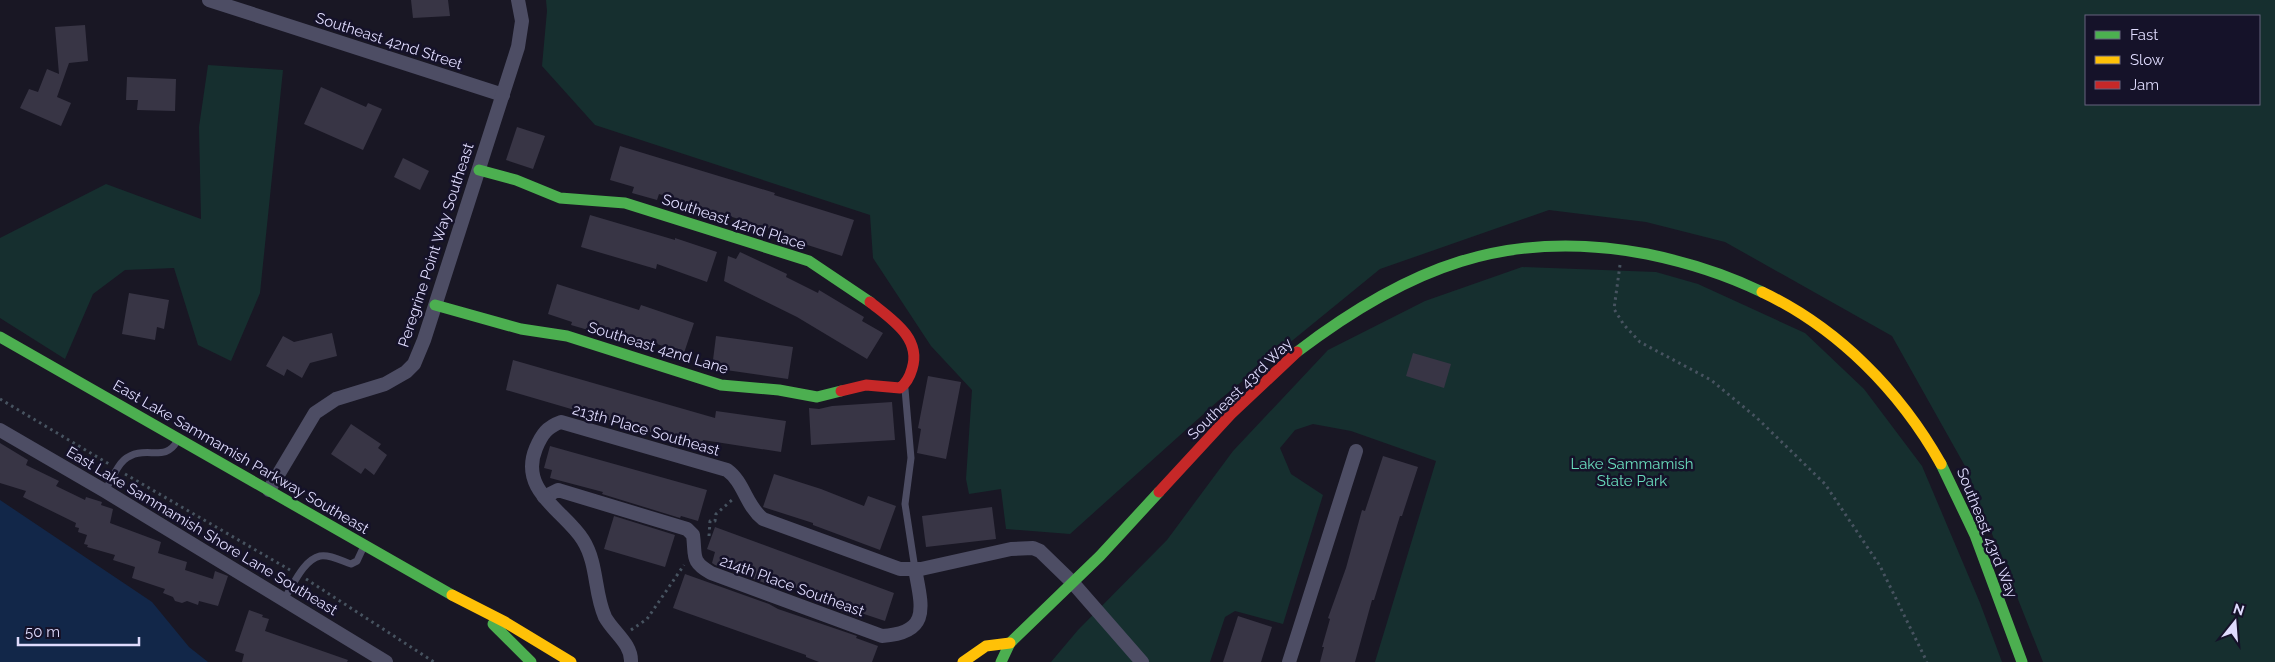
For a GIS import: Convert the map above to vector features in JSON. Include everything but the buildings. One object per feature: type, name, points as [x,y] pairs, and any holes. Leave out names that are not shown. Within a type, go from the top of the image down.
[{"type":"main road","name":"Southeast 42nd Place","points":[[479,170],[516,180],[560,198],[626,203],[809,261],[827,271],[904,330],[914,346],[916,357],[904,386]]},
{"type":"main road","name":"Southeast 43rd Way","points":[[1001,662],[1010,643],[1073,583],[1279,367],[1318,336],[1357,310],[1404,283],[1477,256],[1506,249],[1551,244],[1599,245],[1623,248],[1694,264],[1767,292],[1821,325],[1854,352],[1912,416],[1950,479],[1964,510],[2022,662]]},
{"type":"main road","name":"Southeast 42nd Lane","points":[[435,305],[521,329],[567,336],[721,385],[779,390],[816,396],[866,386],[900,388],[904,386]]},
{"type":"main road","name":"East Lake Sammamish Parkway Southeast","points":[[0,337],[468,604],[505,622],[571,662]]},
{"type":"main road","name":"East Lake Sammamish Parkway Southeast","points":[[468,604],[506,636],[531,662]]},
{"type":"main road","points":[[963,662],[986,646],[1010,643]]},
{"type":"street","name":"Southeast 42nd Street","points":[[209,0],[503,95]]},
{"type":"street","name":"Peregrine Point Way Southeast","points":[[269,490],[308,421],[320,409],[336,399],[395,379],[414,364],[479,170],[521,35],[522,21],[518,0]]},
{"type":"street","name":"213th Place Southeast","points":[[631,662],[629,649],[605,615],[594,568],[583,540],[544,497],[535,482],[533,472],[534,454],[546,430],[561,422],[727,470],[737,480],[747,500],[763,519],[892,568],[915,569],[1011,549],[1033,548],[1046,555],[1073,583]]},
{"type":"street","name":"East Lake Sammamish Shore Lane Southeast","points":[[0,430],[105,491],[386,662]]},
{"type":"street","points":[[1289,662],[1356,451]]},
{"type":"street","name":"214th Place Southeast","points":[[544,497],[558,490],[687,529],[693,535],[695,546],[693,557],[699,566],[711,573],[882,636],[900,635],[914,627],[920,614],[921,599],[915,569]]},
{"type":"street","points":[[1073,583],[1142,662]]},
{"type":"lane","points":[[904,386],[911,458],[905,504],[915,569]]},
{"type":"lane","points":[[105,491],[124,460],[138,453],[167,452],[173,449],[178,439]]},
{"type":"lane","points":[[284,599],[306,565],[320,556],[351,564],[357,561],[365,545]]},
{"type":"path","points":[[1623,248],[1614,309],[1624,325],[1640,342],[1711,380],[1757,418],[1824,484],[1880,566],[1927,662]]},
{"type":"path","points":[[0,399],[118,470],[300,575],[434,662]]},
{"type":"green space","points":[[546,0],[2275,0],[2275,662],[2043,662],[1965,466],[1892,336],[1725,242],[1646,222],[1549,210],[1380,269],[1218,401],[1070,534],[1006,529],[1001,489],[969,494],[966,479],[972,390],[931,346],[873,258],[870,215],[595,125],[542,66],[547,11]]},
{"type":"green space","points":[[208,65],[283,70],[260,293],[231,361],[198,345],[174,268],[125,270],[93,294],[65,359],[0,318],[0,238],[106,184],[201,219],[199,127]]},
{"type":"green space","name":"Lake Sammamish State Park","points":[[1522,267],[1656,272],[1698,284],[1805,333],[1864,389],[1922,466],[1980,603],[2002,662],[1375,662],[1436,461],[1351,431],[1313,424],[1295,430],[1280,448],[1291,474],[1323,495],[1283,624],[1235,611],[1225,617],[1210,662],[1051,662],[1078,630],[1167,540],[1233,451],[1328,350],[1425,301]]},
{"type":"water","points":[[0,500],[152,602],[189,647],[208,662],[0,662]]},
{"type":"traffic: fast","points":[[479,170],[516,180],[560,198],[625,203],[809,261],[870,302]]},
{"type":"traffic: fast","points":[[1297,352],[1378,297],[1419,277],[1461,261],[1504,251],[1549,246],[1596,247],[1647,254],[1705,269],[1762,292]]},
{"type":"traffic: fast","points":[[435,305],[521,329],[567,336],[721,385],[779,390],[817,397],[841,391]]},
{"type":"traffic: fast","points":[[0,337],[452,595]]},
{"type":"traffic: fast","points":[[1941,464],[1975,535],[2022,662]]},
{"type":"traffic: fast","points":[[1001,662],[1010,643],[1100,556],[1159,492]]},
{"type":"traffic: fast","points":[[493,624],[531,662]]},
{"type":"traffic: slow","points":[[1762,292],[1816,324],[1865,364],[1906,411],[1925,437],[1941,464]]},
{"type":"traffic: slow","points":[[452,595],[505,622],[571,662]]},
{"type":"traffic: slow","points":[[963,662],[986,646],[1010,643]]},
{"type":"traffic: jam","points":[[841,391],[866,385],[900,388],[906,382],[911,372],[914,358],[913,348],[909,339],[895,322],[870,302]]},
{"type":"traffic: jam","points":[[1159,492],[1231,414],[1297,352]]}]
